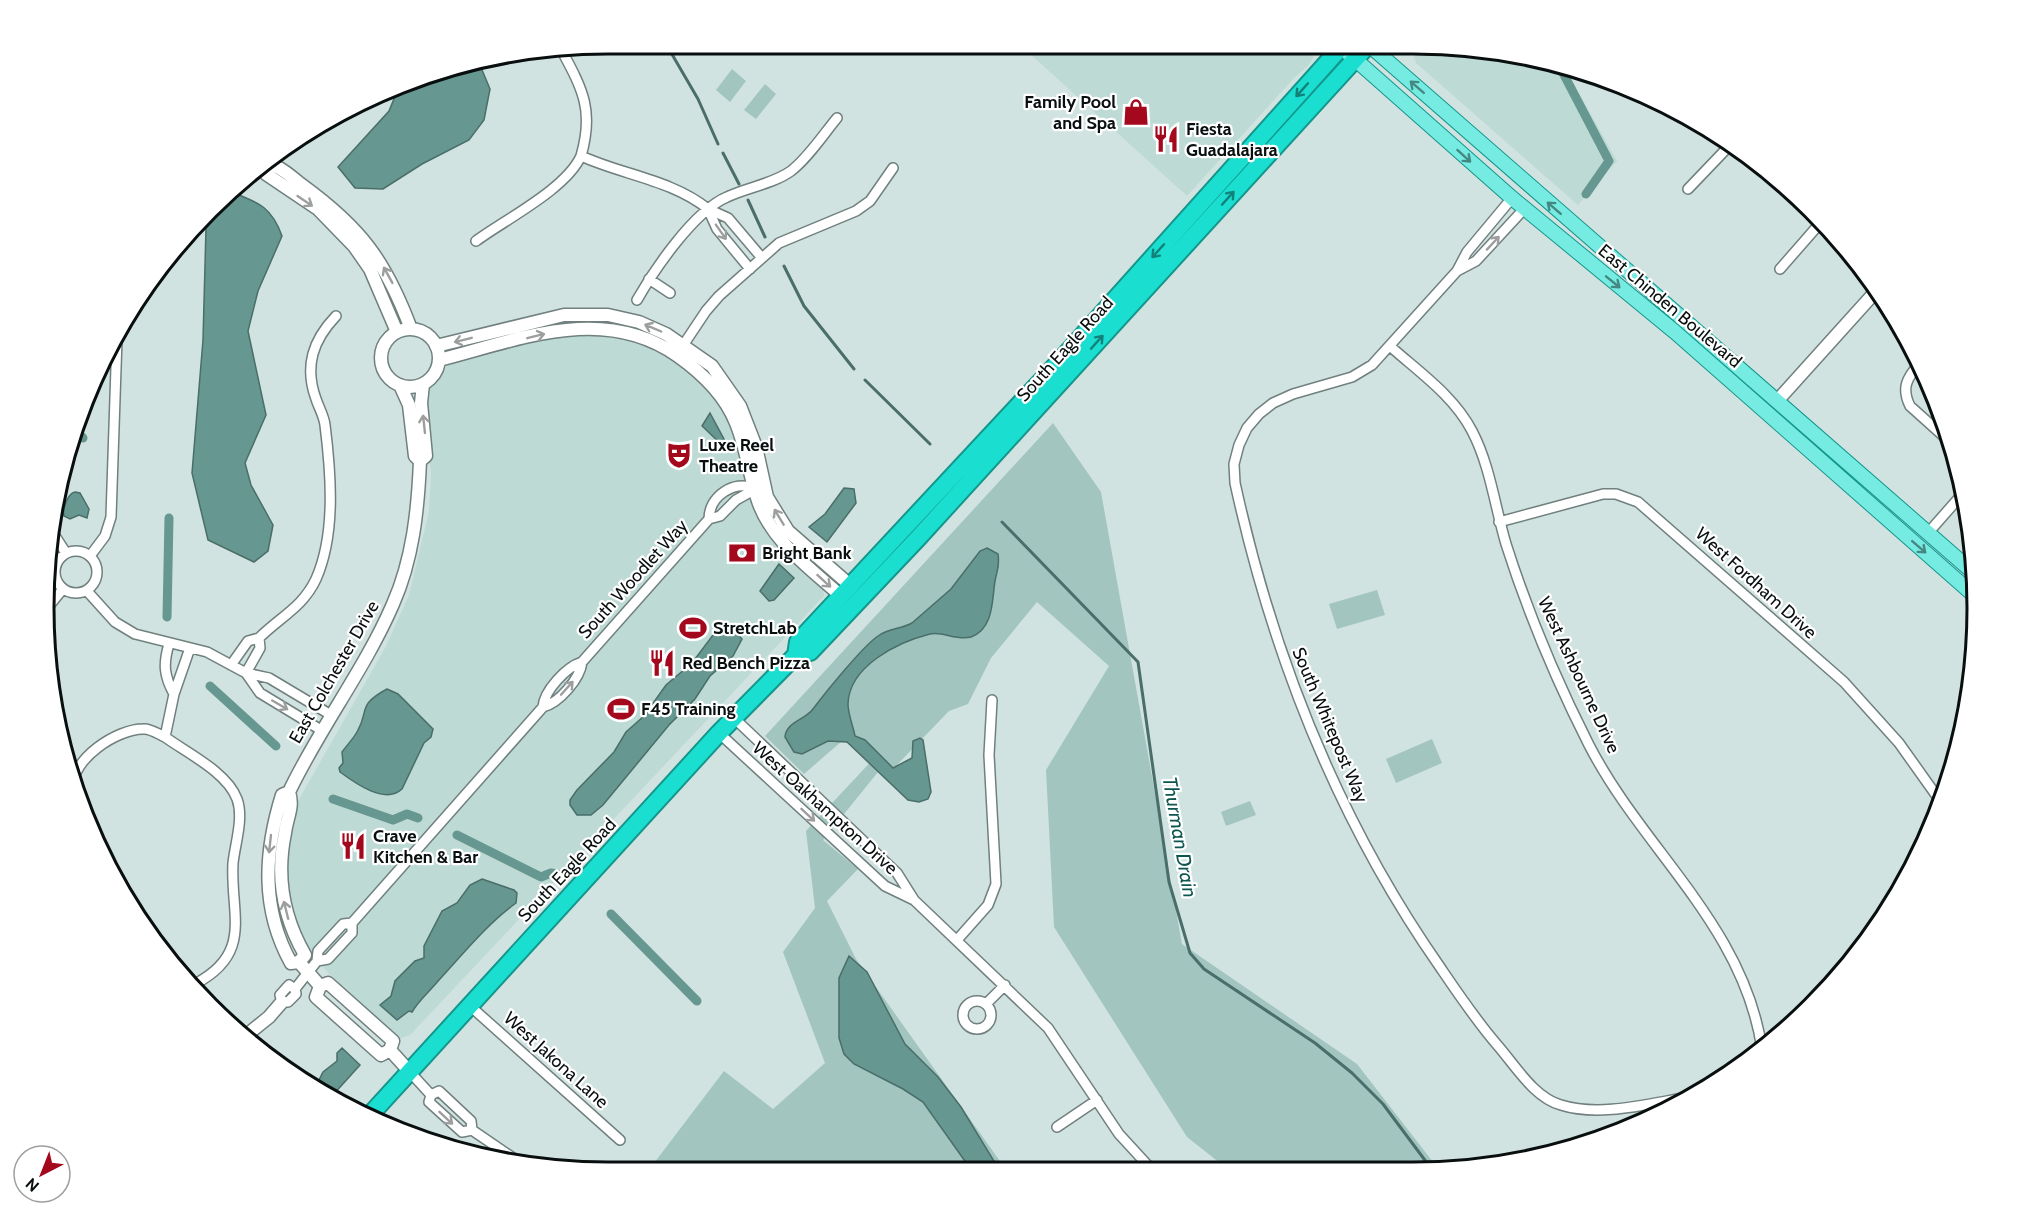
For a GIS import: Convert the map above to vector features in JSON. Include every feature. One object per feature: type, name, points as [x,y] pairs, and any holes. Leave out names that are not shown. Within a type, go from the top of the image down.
[{"type":"highway","name":"South Eagle Road","points":[[796,655],[798,642],[1064,356],[1333,54]]},
{"type":"highway","name":"South Eagle Road","points":[[374,1110],[719,733],[796,655],[810,652],[847,614],[1360,54]]},
{"type":"highway","points":[[964,488],[963,481],[967,469],[1049,381],[1063,364],[1064,356]]},
{"type":"highway","points":[[847,614],[846,607],[850,600],[941,501],[943,486]]},
{"type":"main road","name":"East Chinden Boulevard","points":[[1350,54],[1512,198],[1676,332],[1966,589]]},
{"type":"main road","name":"East Chinden Boulevard","points":[[1379,54],[1965,565]]},
{"type":"main road","points":[[1778,423],[1807,439],[1906,525],[1928,533]]},
{"type":"street","points":[[476,241],[560,184],[581,156],[586,137],[588,112],[581,85],[565,56]]},
{"type":"street","points":[[637,300],[666,255],[708,209],[726,197],[792,171],[837,118]]},
{"type":"street","points":[[1688,189],[1725,150]]},
{"type":"street","points":[[581,156],[604,166],[670,186],[692,196],[708,209],[728,218],[762,258]]},
{"type":"street","points":[[275,165],[345,217],[363,238],[395,287],[411,329]]},
{"type":"street","points":[[680,350],[706,311],[750,268],[792,235],[856,211],[870,201],[894,168]]},
{"type":"street","points":[[266,172],[318,209],[354,246],[370,269],[397,332]]},
{"type":"street","name":"South Whitepost Way","points":[[1512,198],[1467,252],[1457,271],[1372,366],[1352,377],[1293,394],[1273,403],[1259,414],[1247,428],[1239,445],[1234,464],[1235,483],[1266,608],[1309,729],[1388,890],[1483,1029],[1539,1093],[1560,1105],[1600,1109],[1668,1100]]},
{"type":"street","name":"South Whitepost Way","points":[[1457,271],[1476,261],[1524,208]]},
{"type":"street","points":[[708,209],[717,230],[750,268]]},
{"type":"street","points":[[1780,269],[1816,228]]},
{"type":"street","points":[[649,279],[670,293]]},
{"type":"street","points":[[1778,400],[1871,296]]},
{"type":"street","points":[[436,346],[564,315],[608,315],[639,322],[680,350],[712,366],[740,406],[756,447],[759,487],[788,531],[846,591]]},
{"type":"street","points":[[231,665],[248,641],[260,638],[301,604],[316,579],[324,555],[329,525],[325,422],[315,396],[310,366],[320,332],[336,316]]},
{"type":"street","points":[[439,360],[568,328],[598,328],[637,334],[680,350]]},
{"type":"street","points":[[411,329],[426,334],[436,346],[439,360],[436,370],[423,384],[400,385],[389,378],[381,362],[384,344],[397,332],[411,329]]},
{"type":"street","name":"West Ashbourne Drive","points":[[1391,347],[1449,400],[1473,431],[1484,460],[1499,522],[1542,642],[1589,745],[1641,825],[1721,935],[1758,1022],[1761,1039]]},
{"type":"street","points":[[90,556],[105,536],[111,517],[117,353]]},
{"type":"street","points":[[1913,370],[1909,375],[1904,391],[1910,406],[1938,432]]},
{"type":"street","name":"East Colchester Drive","points":[[320,986],[298,962],[291,963],[279,942],[270,909],[267,868],[271,829],[282,795],[289,792],[321,730],[394,603],[415,532],[420,461],[426,456],[421,403],[423,384]]},
{"type":"street","name":"East Colchester Drive","points":[[400,385],[409,405],[415,456],[420,461]]},
{"type":"street","name":"South Woodlet Way","points":[[709,519],[709,509],[719,496],[730,488],[743,484],[759,487]]},
{"type":"street","name":"South Woodlet Way","points":[[282,1002],[288,1002],[296,994],[295,989],[318,961],[328,959],[352,933],[352,923],[543,707],[552,705],[581,672],[582,662],[709,519],[720,516],[736,500],[747,496],[759,487]]},
{"type":"street","name":"West Fordham Drive","points":[[1499,522],[1603,494],[1617,494],[1638,501],[1844,682],[1899,743],[1935,794]]},
{"type":"street","points":[[1928,533],[1956,501]]},
{"type":"street","points":[[58,542],[66,554]]},
{"type":"street","points":[[55,569],[66,554],[78,551],[95,561],[98,574],[92,587],[75,594],[63,589],[55,577],[55,572]]},
{"type":"street","points":[[54,600],[63,589]]},
{"type":"street","points":[[87,591],[115,622],[135,633],[169,644],[207,652],[246,673],[269,678],[331,715]]},
{"type":"street","points":[[246,673],[260,648],[260,638]]},
{"type":"street","points":[[169,644],[164,664],[166,680],[174,694]]},
{"type":"street","points":[[165,737],[174,694],[190,648]]},
{"type":"street","points":[[246,673],[260,693],[321,730]]},
{"type":"street","points":[[957,940],[988,905],[996,884],[989,755],[992,700]]},
{"type":"street","name":"West Oakhampton Drive","points":[[734,718],[897,873],[914,900],[1048,1028],[1130,1147],[1144,1162]]},
{"type":"street","points":[[78,769],[104,744],[129,731],[146,728],[165,737],[216,773],[238,800],[238,833],[233,865],[237,926],[234,943],[219,968],[199,981]]},
{"type":"street","name":"West Oakhampton Drive","points":[[719,733],[885,886],[914,900]]},
{"type":"street","name":"East Colchester Drive","points":[[328,983],[393,1041],[390,1050],[381,1055],[316,997],[320,986],[328,983]]},
{"type":"street","points":[[986,1004],[1005,985]]},
{"type":"street","points":[[251,1032],[269,1017],[282,1002]]},
{"type":"street","name":"West Jakona Lane","points":[[469,1005],[620,1140]]},
{"type":"street","name":"East Colchester Drive","points":[[390,1050],[409,1071]]},
{"type":"street","points":[[409,1071],[431,1095]]},
{"type":"street","points":[[472,1130],[471,1121],[439,1091],[431,1095],[429,1102],[462,1132],[472,1130],[504,1152]]},
{"type":"street","points":[[1057,1127],[1097,1100]]},
{"type":"shaded area","points":[[1030,54],[1313,54],[1309,65],[1293,79],[1187,196]]},
{"type":"shaded area","points":[[1413,54],[1449,55],[1521,65],[1570,77],[1617,161],[1578,205],[1416,63]]},
{"type":"shaded area","points":[[482,69],[490,89],[484,120],[469,140],[422,164],[383,189],[355,188],[338,167],[389,111],[396,96],[430,83]]},
{"type":"shaded area","points":[[732,69],[746,81],[730,102],[716,90]]},
{"type":"shaded area","points":[[765,84],[776,94],[756,119],[744,110]]},
{"type":"shaded area","points":[[239,195],[264,208],[274,219],[282,236],[258,291],[248,331],[266,415],[245,463],[251,485],[273,525],[268,551],[254,562],[208,540],[192,473],[203,340],[206,228]]},
{"type":"shaded area","points":[[589,331],[645,342],[686,368],[705,385],[722,409],[733,432],[753,504],[762,523],[776,543],[823,587],[824,596],[410,1035],[399,1039],[330,975],[300,940],[284,885],[285,848],[294,808],[385,648],[409,595],[429,511],[431,474],[425,404],[431,381],[455,359],[559,334]]},
{"type":"shaded area","points":[[710,413],[725,441],[724,447],[702,426]]},
{"type":"shaded area","points":[[1053,423],[1101,492],[1182,944],[1357,1064],[1433,1161],[1219,1162],[1187,1137],[1054,927],[1046,770],[1109,666],[1037,602],[991,658],[968,704],[949,711],[895,767],[878,772],[823,840],[858,869],[827,901],[856,959],[1001,1162],[655,1162],[724,1071],[773,1109],[825,1063],[783,952],[815,908],[806,831],[877,755],[842,741],[804,774],[765,736]]},
{"type":"shaded area","points":[[844,488],[854,489],[856,503],[827,542],[809,527],[825,514]]},
{"type":"shaded area","points":[[75,492],[80,493],[89,509],[87,518],[79,515],[70,519],[64,516],[66,502]]},
{"type":"shaded area","points":[[987,548],[998,554],[999,562],[988,621],[979,633],[961,638],[935,633],[904,643],[866,667],[850,690],[848,708],[855,736],[865,740],[893,768],[912,758],[913,741],[920,738],[923,740],[931,792],[928,799],[919,802],[908,800],[847,742],[828,741],[802,754],[794,752],[785,737],[792,724],[810,713],[844,670],[871,641],[882,633],[912,623],[951,589],[980,551]]},
{"type":"shaded area","points":[[779,564],[794,578],[774,600],[769,601],[760,591]]},
{"type":"shaded area","points":[[1377,590],[1385,615],[1337,629],[1329,604]]},
{"type":"shaded area","points":[[730,624],[742,639],[733,656],[710,676],[695,699],[669,725],[603,805],[591,815],[577,815],[570,805],[570,800],[577,790],[614,752],[626,732],[644,716],[666,685],[692,663],[716,631]]},
{"type":"shaded area","points":[[387,689],[398,694],[433,729],[431,737],[424,743],[402,789],[387,795],[370,791],[340,772],[339,768],[343,763],[342,752],[361,725],[367,704]]},
{"type":"shaded area","points":[[1432,739],[1442,763],[1396,783],[1386,759]]},
{"type":"shaded area","points":[[1250,801],[1256,815],[1226,826],[1221,812]]},
{"type":"shaded area","points":[[482,879],[514,890],[517,893],[516,903],[475,940],[412,1012],[409,1011],[397,1020],[380,1005],[391,996],[395,981],[415,961],[424,958],[424,946],[442,911],[457,903],[470,885]]},
{"type":"shaded area","points":[[849,956],[867,972],[905,1044],[938,1077],[961,1107],[995,1162],[966,1162],[923,1102],[854,1064],[844,1054],[839,1038],[839,978]]},
{"type":"shaded area","points":[[342,1048],[360,1065],[337,1091],[319,1080],[323,1072],[337,1061],[337,1053]]},
{"type":"waterway","name":"Thurman Drain","points":[[672,54],[698,99],[718,144]]},
{"type":"waterway","points":[[1564,75],[1609,161],[1586,194]]},
{"type":"waterway","name":"Thurman Drain","points":[[723,153],[739,184]]},
{"type":"waterway","name":"Thurman Drain","points":[[748,200],[765,237]]},
{"type":"waterway","name":"Thurman Drain","points":[[784,266],[804,306],[854,369]]},
{"type":"waterway","name":"Thurman Drain","points":[[865,380],[930,444]]},
{"type":"waterway","points":[[167,617],[169,518]]},
{"type":"waterway","name":"Thurman Drain","points":[[1002,522],[1138,662],[1169,882],[1190,953],[1204,969],[1315,1043],[1352,1073],[1383,1104],[1426,1162]]},
{"type":"waterway","points":[[210,686],[276,746]]},
{"type":"waterway","points":[[333,799],[393,820],[407,814],[418,818]]},
{"type":"waterway","points":[[457,835],[541,877],[551,873],[557,874]]},
{"type":"waterway","points":[[611,914],[697,1001]]},
{"type":"place","name":"Family Pool and Spa","points":[[1136,112]]},
{"type":"place","name":"Fiesta Guadalajara","points":[[1166,139]]},
{"type":"place","name":"Luxe Reel Theatre","points":[[679,455]]},
{"type":"place","name":"Bright Bank","points":[[742,553]]},
{"type":"place","name":"StretchLab","points":[[693,628]]},
{"type":"place","name":"Red Bench Pizza","points":[[662,663]]},
{"type":"place","name":"F45 Training","points":[[621,709]]},
{"type":"place","name":"Crave Kitchen & Bar","points":[[353,846]]}]
